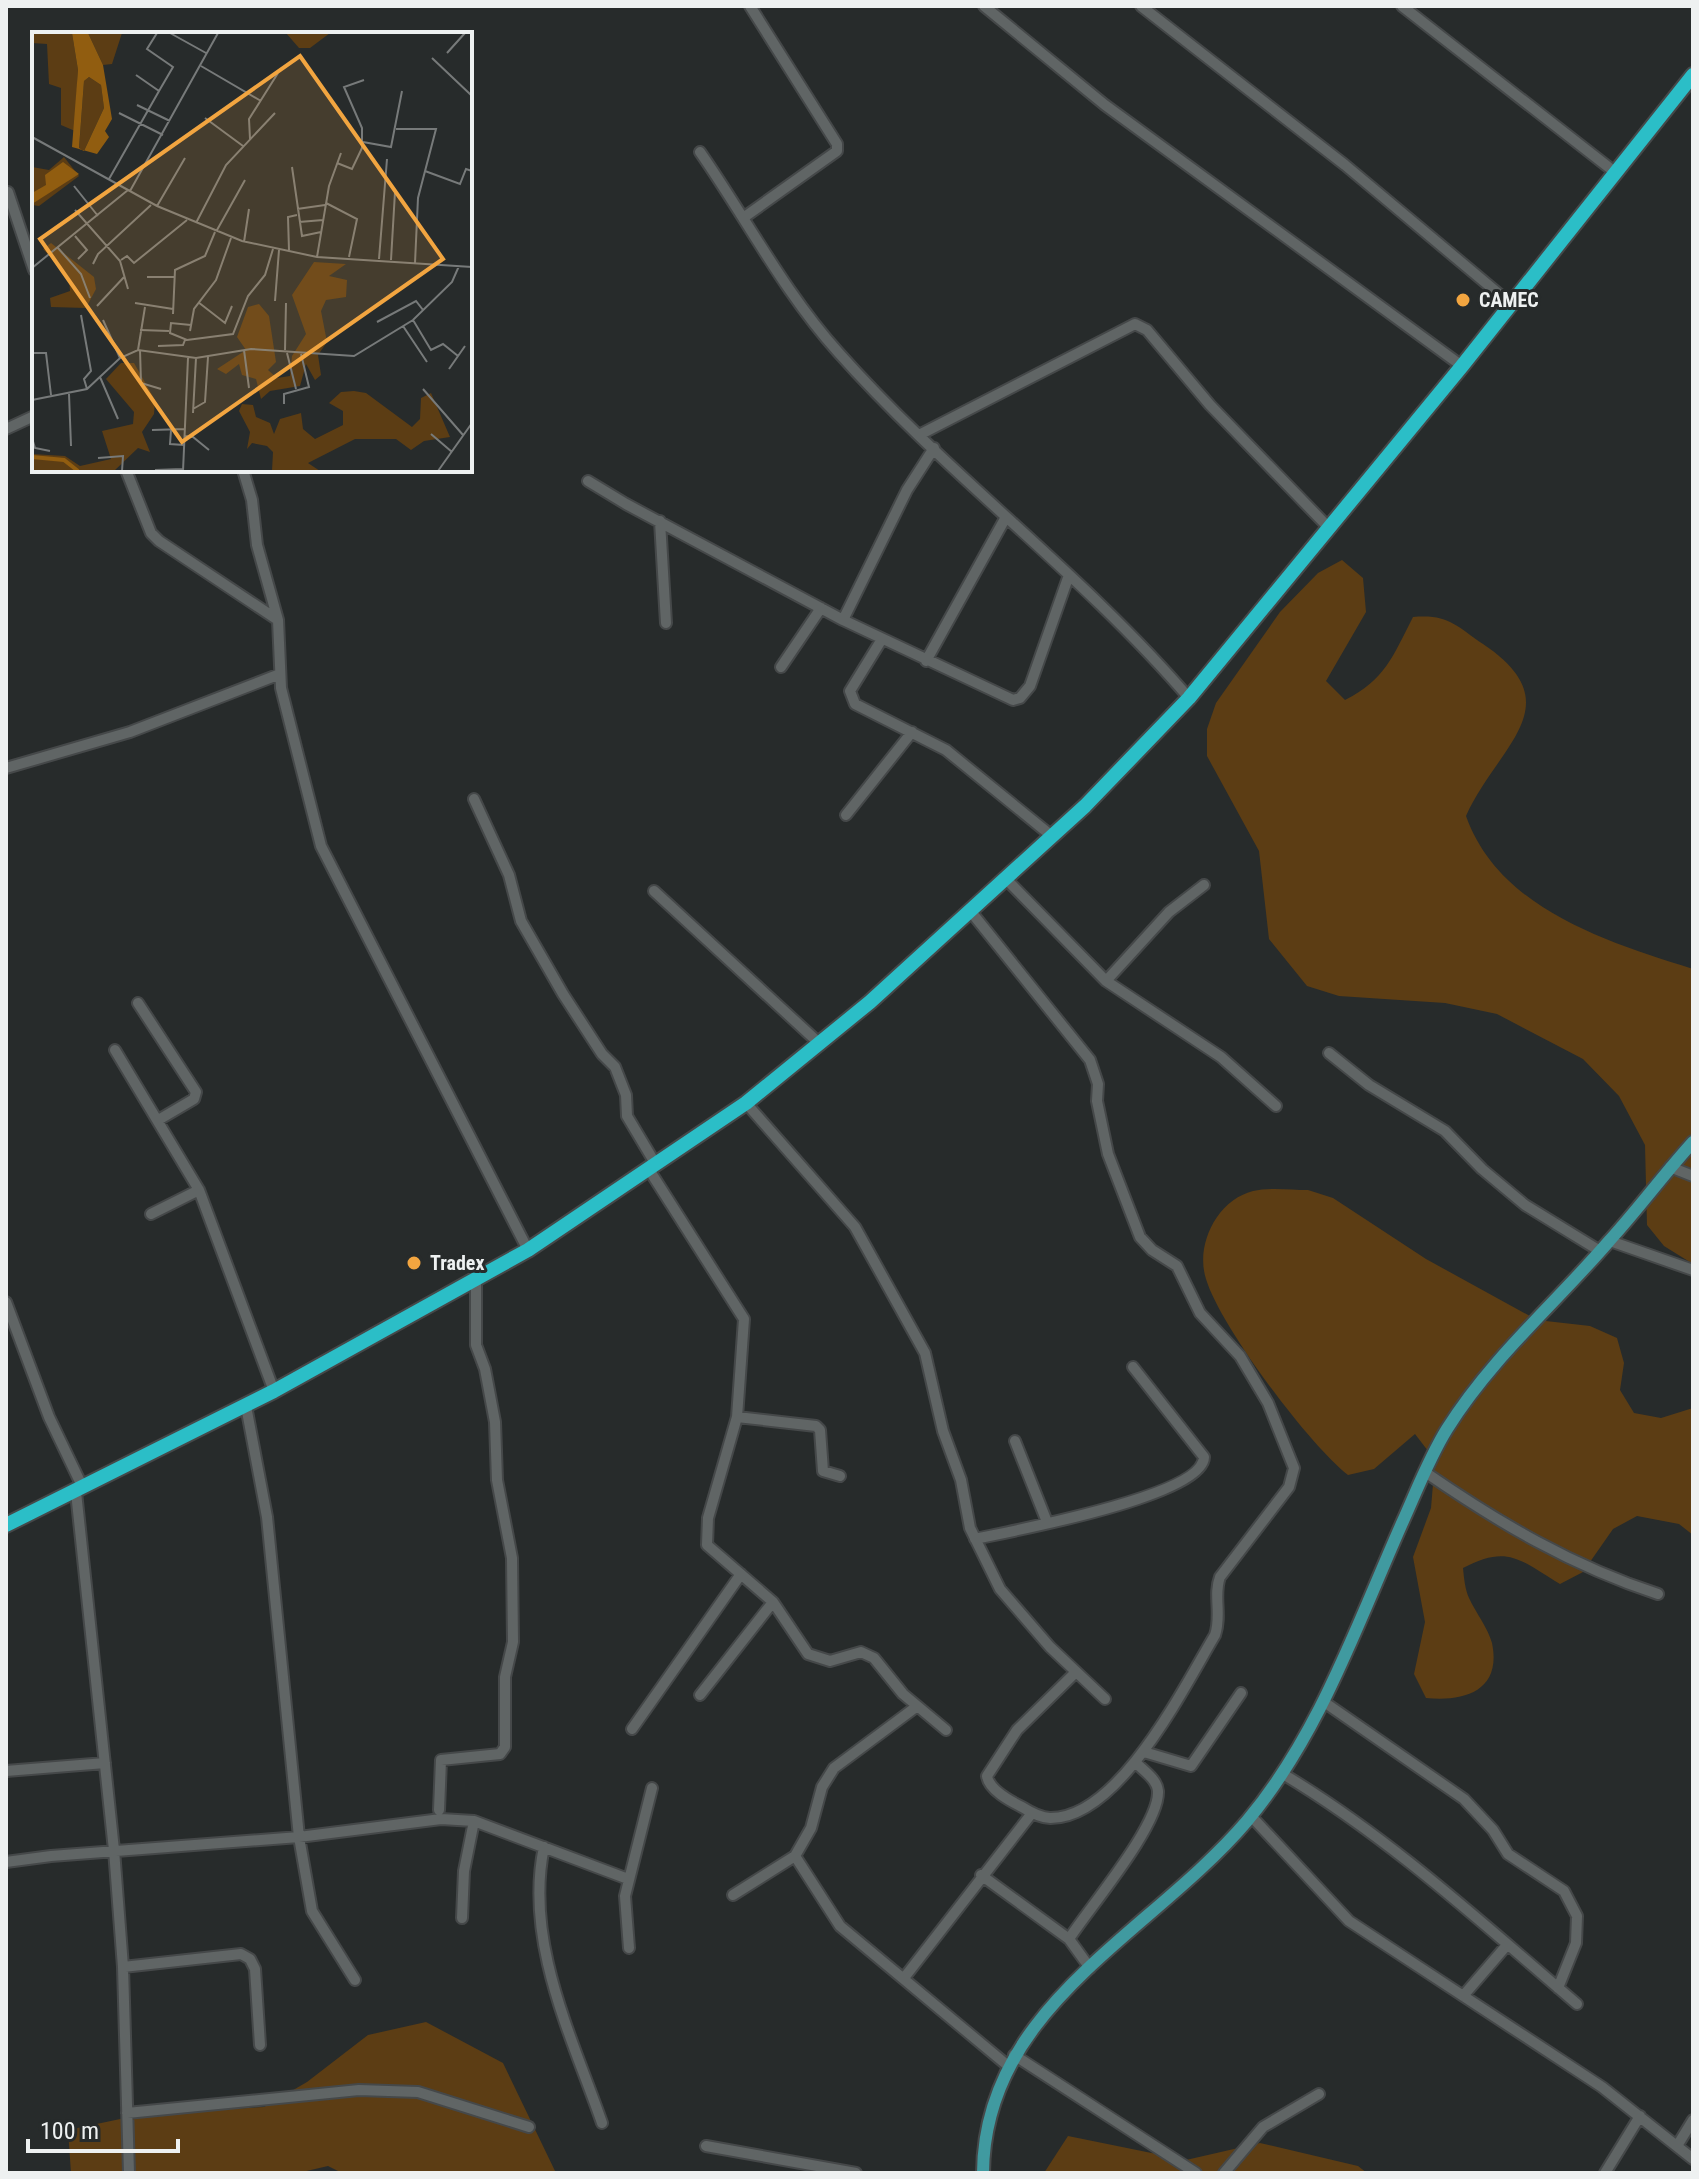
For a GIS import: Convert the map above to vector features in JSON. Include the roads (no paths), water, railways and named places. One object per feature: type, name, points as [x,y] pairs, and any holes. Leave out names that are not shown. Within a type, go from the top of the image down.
[{"type":"highway","points":[[6,1525],[246,1406],[528,1250],[746,1103],[820,1044],[972,913],[1053,837],[1189,698],[1462,366],[1693,75]]},
{"type":"main road","points":[[983,2173],[983,2142],[1010,2060],[1042,2015],[1206,1864],[1251,1816],[1283,1774],[1324,1702],[1446,1430],[1479,1382],[1610,1241],[1693,1142]]},
{"type":"street","points":[[743,218],[837,151],[837,144],[750,6]]},
{"type":"street","points":[[984,6],[1105,105],[1462,366]]},
{"type":"street","points":[[1141,6],[1345,165],[1511,304]]},
{"type":"street","points":[[1402,6],[1616,173]]},
{"type":"street","points":[[700,152],[837,351],[934,448],[1144,646],[1189,698]]},
{"type":"street","points":[[8,192],[32,264]]},
{"type":"street","points":[[921,434],[1135,324],[1147,330],[1210,405],[1330,529]]},
{"type":"street","points":[[6,429],[32,417]]},
{"type":"street","points":[[843,620],[907,490],[934,448]]},
{"type":"street","points":[[127,472],[151,533],[159,541],[278,620]]},
{"type":"street","points":[[244,472],[252,500],[257,545],[278,620],[280,674],[321,846],[528,1250]]},
{"type":"street","points":[[588,481],[843,620],[1013,700],[1020,698],[1030,686],[1069,575]]},
{"type":"street","points":[[926,661],[1006,517]]},
{"type":"street","points":[[660,521],[666,623]]},
{"type":"street","points":[[781,667],[821,608]]},
{"type":"street","points":[[882,639],[850,691],[850,698],[855,704],[946,750],[1053,837]]},
{"type":"street","points":[[6,768],[130,732],[280,674]]},
{"type":"street","points":[[846,815],[912,732]]},
{"type":"street","points":[[474,799],[509,875],[525,930],[602,1054],[615,1067],[626,1095],[627,1116],[651,1166],[719,1283],[741,1309],[744,1333],[737,1417],[705,1536],[707,1545],[773,1602],[808,1654],[830,1661],[853,1653],[867,1654],[916,1707],[946,1730]]},
{"type":"street","points":[[1007,880],[1106,981],[1221,1057],[1276,1106]]},
{"type":"street","points":[[1106,981],[1169,912],[1204,885]]},
{"type":"street","points":[[654,891],[820,1044]]},
{"type":"street","points":[[972,913],[1090,1060],[1098,1084],[1097,1101],[1108,1154],[1140,1237],[1152,1250],[1177,1266],[1200,1313],[1240,1356],[1268,1403],[1294,1468],[1289,1487],[1220,1577],[1217,1587],[1219,1623],[1215,1635],[1144,1752],[1086,1809],[1050,1818],[1032,1813],[990,1785],[987,1776],[1017,1730],[1076,1672]]},
{"type":"street","points":[[138,1003],[196,1092],[194,1099],[160,1119]]},
{"type":"street","points":[[115,1050],[160,1119],[199,1190],[274,1391]]},
{"type":"street","points":[[1329,1053],[1369,1085],[1445,1131],[1482,1169],[1525,1205],[1600,1251]]},
{"type":"street","points":[[746,1103],[855,1227],[925,1353],[943,1431],[957,1466],[970,1528],[1010,1604],[1105,1699]]},
{"type":"street","points":[[1670,1167],[1693,1176]]},
{"type":"street","points":[[151,1214],[199,1190]]},
{"type":"street","points":[[1610,1241],[1693,1270]]},
{"type":"street","points":[[439,1810],[441,1760],[500,1754],[505,1747],[505,1677],[513,1642],[512,1558],[497,1480],[495,1422],[485,1369],[476,1345],[476,1280]]},
{"type":"street","points":[[6,1302],[80,1490],[123,1967],[129,2173]]},
{"type":"street","points":[[975,1539],[1138,1500],[1183,1481],[1204,1462],[1196,1446],[1133,1367]]},
{"type":"street","points":[[246,1406],[267,1517],[299,1837],[312,1911],[355,1980]]},
{"type":"street","points":[[737,1417],[816,1426],[820,1430],[823,1471],[840,1476]]},
{"type":"street","points":[[1015,1441],[1047,1522]]},
{"type":"street","points":[[1425,1472],[1495,1520],[1565,1558],[1658,1594]]},
{"type":"street","points":[[632,1729],[741,1574]]},
{"type":"street","points":[[700,1695],[773,1602]]},
{"type":"street","points":[[1144,1752],[1191,1766],[1241,1693]]},
{"type":"street","points":[[1324,1702],[1464,1799],[1493,1830],[1508,1854],[1564,1891],[1577,1916],[1576,1943],[1558,1988]]},
{"type":"street","points":[[733,1895],[795,1856],[811,1828],[822,1787],[834,1768],[916,1707]]},
{"type":"street","points":[[1069,1939],[1130,1854],[1158,1796],[1156,1783],[1135,1762]]},
{"type":"street","points":[[6,1771],[105,1763]]},
{"type":"street","points":[[1283,1774],[1345,1813],[1430,1877],[1577,2004]]},
{"type":"street","points":[[629,1948],[625,1896],[652,1788]]},
{"type":"street","points":[[904,1978],[1032,1813]]},
{"type":"street","points":[[1251,1816],[1349,1921],[1602,2087],[1693,2159]]},
{"type":"street","points":[[6,1862],[114,1850],[299,1837],[441,1819],[474,1821],[628,1879]]},
{"type":"street","points":[[462,1918],[464,1871],[474,1821]]},
{"type":"street","points":[[544,1847],[538,1874],[539,1903],[552,1982],[602,2123]]},
{"type":"street","points":[[795,1856],[840,1926],[904,1978],[1010,2060],[1196,2173]]},
{"type":"street","points":[[981,1875],[1069,1939],[1090,1968]]},
{"type":"street","points":[[1463,1996],[1507,1945]]},
{"type":"street","points":[[123,1967],[241,1954],[250,1959],[255,1969],[260,2045]]},
{"type":"street","points":[[127,2113],[359,2090],[418,2092],[529,2127]]},
{"type":"street","points":[[1224,2173],[1263,2127],[1319,2094]]},
{"type":"street","points":[[1605,2173],[1640,2116]]},
{"type":"street","points":[[1677,2146],[1693,2120]]},
{"type":"street","points":[[706,2146],[856,2173]]},
{"type":"place","name":"CAMEC","points":[[1463,300]]},
{"type":"place","name":"Tradex","points":[[414,1263]]}]
